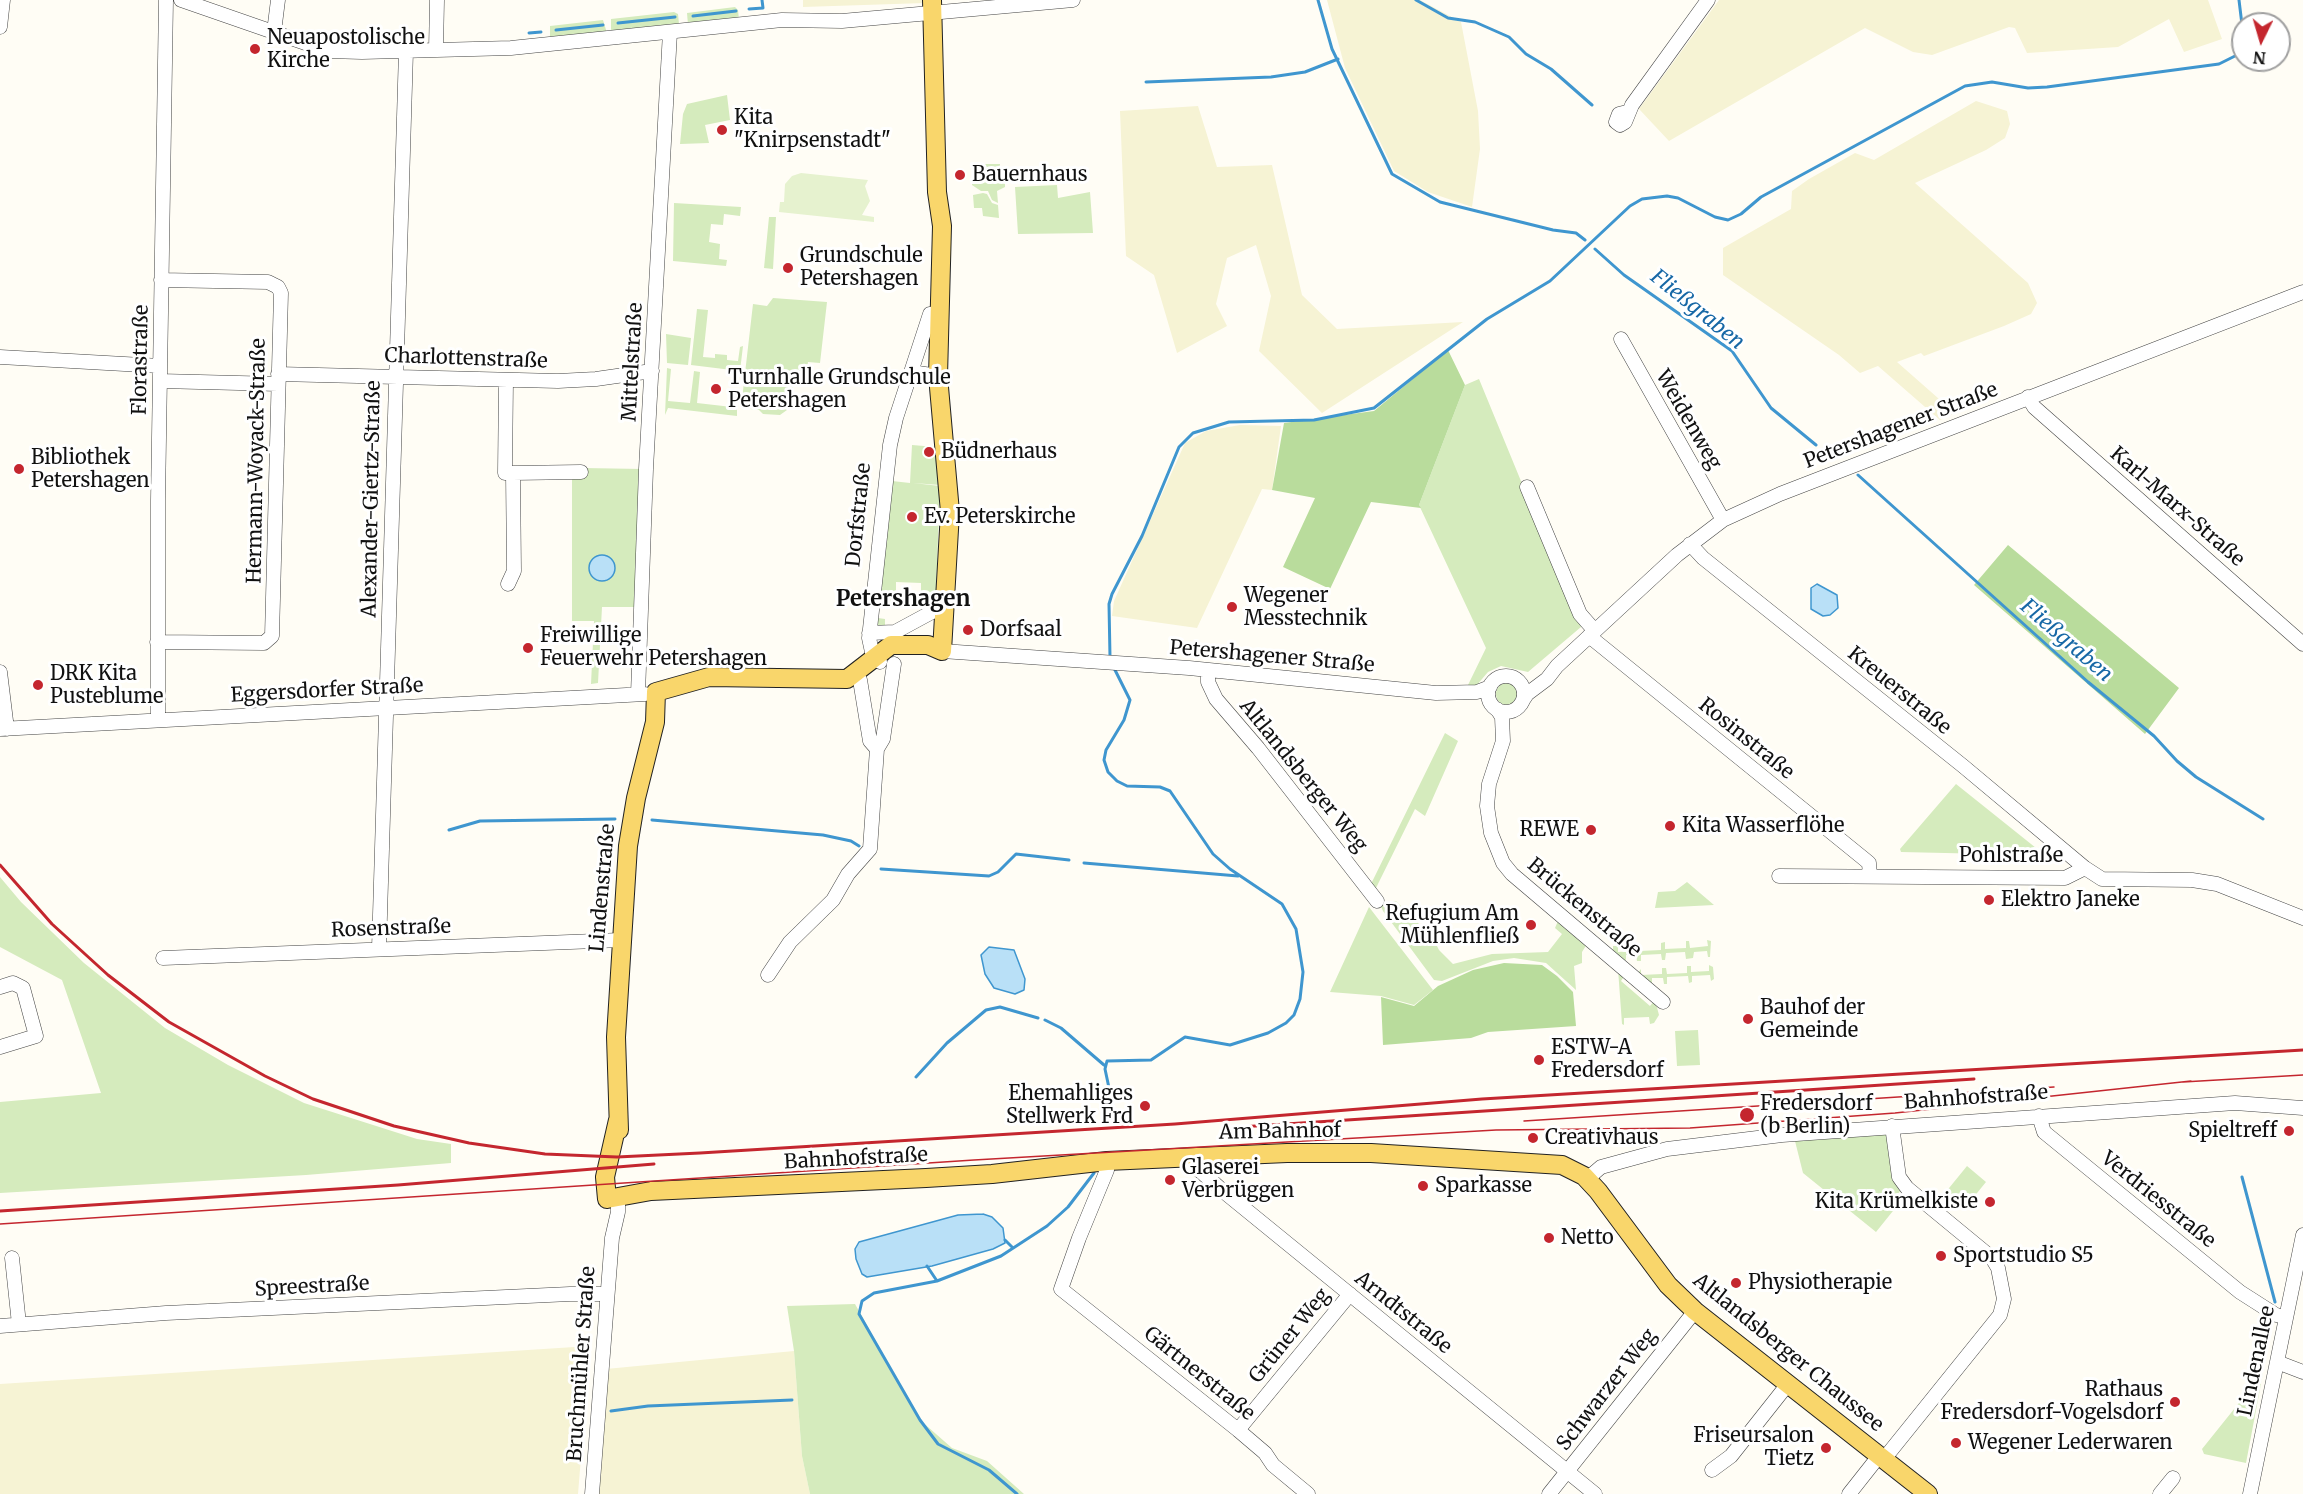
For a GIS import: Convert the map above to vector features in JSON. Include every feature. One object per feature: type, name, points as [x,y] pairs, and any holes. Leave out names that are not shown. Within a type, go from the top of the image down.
[{"type":"main road","points":[[647,693],[686,685],[709,677],[834,681],[857,677],[883,661],[897,643],[928,645],[942,651],[951,512],[938,376],[939,278],[935,242],[938,192],[933,7]]},
{"type":"main road","name":"Lindenstraße","points":[[612,1198],[604,1177],[618,1120],[616,1037],[630,831],[655,722],[647,693]]},
{"type":"main road","name":"Am Bahnhof","points":[[1107,1161],[1193,1156],[1368,1153],[1550,1162],[1573,1169],[1587,1179]]},
{"type":"main road","name":"Bahnhofstraße","points":[[612,1198],[651,1191],[992,1174],[1107,1161]]},
{"type":"main road","name":"Altlandsberger Chaussee","points":[[1587,1179],[1668,1285],[1695,1311],[1928,1494]]},
{"type":"street","points":[[0,27],[3,0]]},
{"type":"street","name":"Florastraße","points":[[158,720],[160,366],[166,0]]},
{"type":"street","points":[[181,0],[334,52],[519,47],[782,20],[842,21],[933,7],[1073,0]]},
{"type":"street","points":[[274,32],[278,0]]},
{"type":"street","points":[[436,50],[437,0]]},
{"type":"street","points":[[1627,112],[1708,0]]},
{"type":"street","name":"Mittelstraße","points":[[647,693],[652,371],[664,98],[670,67],[670,32]]},
{"type":"street","name":"Alexander-Giertz-Straße","points":[[379,948],[406,51]]},
{"type":"street","name":"Hermann-Woyack-Straße","points":[[157,642],[264,643],[269,642],[272,636],[281,294],[274,283],[161,280]]},
{"type":"street","name":"Petershagener Straße","points":[[942,651],[1208,670],[1436,693],[1478,692],[1490,687],[1502,676],[1529,681],[1557,666],[1690,544],[1723,520],[1779,494],[2303,292]]},
{"type":"street","name":"Dorfstraße","points":[[768,975],[790,942],[832,900],[848,874],[870,849],[878,749],[883,739],[887,720],[883,661],[870,646],[869,633],[890,445],[930,314],[939,313]]},
{"type":"street","name":"Weidenweg","points":[[1621,339],[1723,520]]},
{"type":"street","points":[[0,357],[160,366]]},
{"type":"street","name":"Charlottenstraße","points":[[160,381],[382,376],[395,379],[506,381],[596,379],[652,371]]},
{"type":"street","points":[[911,372],[938,376]]},
{"type":"street","points":[[506,381],[506,473],[581,472]]},
{"type":"street","name":"Karl-Marx-Straße","points":[[2028,397],[2034,407],[2303,644]]},
{"type":"street","points":[[508,584],[514,571],[513,473]]},
{"type":"street","name":"Rosinstraße","points":[[1527,487],[1580,614],[1592,634],[1869,863],[1870,876]]},
{"type":"street","name":"Kreuerstraße","points":[[1690,544],[1702,558],[1963,766],[2085,868]]},
{"type":"street","points":[[869,633],[895,632],[932,612]]},
{"type":"street","name":"Petershagener Straße","points":[[1436,693],[1454,699],[1483,701],[1495,708],[1508,711],[1521,703],[1527,694],[1554,672],[1557,666]]},
{"type":"street","name":"Altlandsberger Weg","points":[[1208,670],[1208,681],[1216,699],[1266,758],[1377,902]]},
{"type":"street","points":[[0,672],[3,729]]},
{"type":"street","name":"Dorfstraße","points":[[857,677],[870,741],[878,749]]},
{"type":"street","points":[[1517,679],[1523,688],[1521,703]]},
{"type":"street","points":[[1490,687],[1488,696],[1495,708]]},
{"type":"street","name":"Eggersdorfer Straße","points":[[3,729],[647,693]]},
{"type":"street","name":"Brückenstraße","points":[[1521,703],[1512,718],[1510,740],[1489,784],[1487,806],[1491,833],[1503,863],[1518,879],[1663,1002]]},
{"type":"street","name":"Brückenstraße","points":[[1495,708],[1502,717],[1503,728],[1502,750],[1497,767]]},
{"type":"street","name":"Pohlstraße","points":[[1779,876],[1856,879],[1870,876],[2066,878],[2085,868],[2102,879],[2192,880],[2217,884],[2303,918]]},
{"type":"street","name":"Rosenstraße","points":[[162,958],[621,940]]},
{"type":"street","points":[[0,987],[14,983],[23,988],[36,1036],[0,1047]]},
{"type":"street","name":"Bahnhofstraße","points":[[1587,1179],[1601,1167],[1667,1149],[1892,1126],[2235,1103],[2303,1108]]},
{"type":"street","name":"Verdriesstraße","points":[[2040,1116],[2044,1132],[2240,1292],[2276,1315],[2286,1317]]},
{"type":"street","points":[[1849,1494],[2000,1315],[2004,1299],[1998,1268],[1992,1258],[1907,1188],[1899,1177],[1892,1126]]},
{"type":"street","name":"Arndtstraße","points":[[1193,1156],[1199,1170],[1595,1494]]},
{"type":"street","name":"Gärtnerstraße","points":[[1107,1161],[1107,1170],[1061,1289],[1238,1430],[1265,1453],[1273,1465],[1308,1494]]},
{"type":"street","name":"Bruchmühler Straße","points":[[592,1494],[612,1238],[618,1212],[612,1198]]},
{"type":"street","name":"Lindenallee","points":[[2250,1494],[2303,1235]]},
{"type":"street","points":[[12,1258],[19,1324]]},
{"type":"street","name":"Spreestraße","points":[[0,1326],[166,1313],[608,1294]]},
{"type":"street","name":"Grüner Weg","points":[[1238,1430],[1350,1294]]},
{"type":"street","name":"Schwarzer Weg","points":[[1550,1494],[1695,1311]]},
{"type":"street","points":[[2277,1362],[2303,1372]]},
{"type":"street","points":[[1712,1470],[1731,1456],[1788,1384]]},
{"type":"street","points":[[2160,1494],[2173,1478]]},
{"type":"shaded area","points":[[803,0],[924,0],[925,3],[803,7]]},
{"type":"shaded area","points":[[1327,0],[1420,0],[1461,22],[1478,111],[1480,149],[1472,207],[1428,192],[1394,171],[1345,68]]},
{"type":"shaded area","points":[[1719,0],[2208,0],[2222,39],[2184,52],[2169,19],[2118,47],[2027,53],[2015,28],[2009,27],[1932,55],[1913,52],[1865,28],[1669,141],[1639,109]]},
{"type":"shaded area","points":[[1976,101],[2007,111],[2010,124],[2005,138],[1986,150],[1915,183],[2028,283],[2037,303],[2031,314],[2004,326],[1924,356],[1921,353],[1897,362],[1955,413],[1940,420],[1878,366],[1860,373],[1839,355],[1723,275],[1723,248],[1791,209],[1792,191],[1809,179],[1855,153],[1874,160]]},
{"type":"shaded area","points":[[1198,106],[1217,167],[1272,165],[1302,295],[1337,329],[1463,322],[1322,413],[1259,351],[1271,296],[1256,245],[1227,258],[1216,304],[1227,326],[1177,353],[1154,275],[1126,256],[1120,111]]},
{"type":"shaded area","points":[[1240,425],[1281,426],[1272,490],[1262,489],[1197,628],[1112,616],[1114,601],[1185,443],[1206,431]]},
{"type":"shaded area","points":[[590,1346],[578,1494],[0,1494],[0,1384]]},
{"type":"shaded area","points":[[794,1351],[802,1456],[810,1494],[596,1494],[606,1369]]},
{"type":"green space","points":[[735,7],[738,10],[739,20],[718,20],[688,25],[687,13]]},
{"type":"green space","points":[[674,12],[678,14],[679,24],[653,26],[650,30],[644,27],[611,33],[611,19]]},
{"type":"green space","points":[[603,20],[607,33],[550,41],[550,26]]},
{"type":"green space","points":[[727,95],[730,120],[705,125],[709,143],[680,144],[683,114],[687,104]]},
{"type":"green space","points":[[977,164],[1000,164],[1000,174],[1005,175],[1005,187],[997,191],[998,203],[992,200],[988,191],[981,191],[972,185],[972,175],[977,174]]},
{"type":"green space","points":[[801,173],[868,180],[865,186],[870,201],[862,215],[874,217],[874,222],[779,212],[780,202],[784,202],[785,184],[792,176]]},
{"type":"green space","points":[[1057,185],[1058,198],[1090,192],[1093,233],[1018,234],[1015,187]]},
{"type":"green space","points":[[987,194],[992,203],[998,205],[999,218],[983,216],[982,208],[974,208],[973,195]]},
{"type":"green space","points":[[674,203],[741,207],[740,216],[724,214],[723,225],[711,224],[709,242],[720,244],[719,259],[727,260],[726,266],[673,261]]},
{"type":"green space","points":[[769,217],[776,217],[773,269],[764,268]]},
{"type":"green space","points":[[773,298],[827,302],[820,363],[808,362],[806,375],[788,392],[787,410],[780,415],[763,414],[759,410],[741,408],[753,304],[767,306]]},
{"type":"green space","points":[[697,309],[708,310],[703,357],[715,358],[715,354],[727,355],[727,360],[738,361],[740,347],[743,346],[740,371],[691,365]]},
{"type":"green space","points":[[666,334],[691,338],[688,365],[667,363]]},
{"type":"green space","points":[[1448,350],[1465,385],[1419,505],[1421,508],[1371,502],[1330,589],[1283,567],[1315,498],[1272,490],[1284,423],[1374,411]]},
{"type":"green space","points":[[667,368],[671,369],[668,401],[690,403],[694,371],[700,372],[697,403],[732,407],[734,395],[737,395],[737,416],[668,408],[665,415]]},
{"type":"green space","points":[[1479,379],[1581,627],[1528,672],[1501,666],[1488,672],[1476,686],[1468,685],[1486,648],[1419,505],[1465,385]]},
{"type":"green space","points":[[912,445],[936,447],[940,485],[913,483],[940,486],[936,591],[914,605],[909,601],[909,597],[921,597],[921,583],[896,582],[896,597],[904,598],[904,602],[899,606],[888,605],[886,594],[878,595],[878,618],[885,619],[885,628],[877,631],[875,601],[892,481],[910,483]]},
{"type":"green space","points":[[583,468],[643,469],[635,607],[602,607],[598,683],[591,684],[594,621],[572,621],[572,477]]},
{"type":"green space","points":[[2008,545],[2179,688],[2145,734],[1974,585]]},
{"type":"green space","points":[[1507,683],[1515,686],[1518,694],[1515,702],[1507,705],[1499,702],[1496,694],[1499,686]]},
{"type":"green space","points":[[1445,733],[1458,741],[1425,816],[1415,809],[1375,890],[1386,905],[1388,901],[1396,901],[1433,938],[1439,950],[1453,964],[1492,954],[1548,952],[1562,934],[1555,928],[1558,921],[1587,944],[1582,952],[1582,963],[1574,966],[1576,990],[1546,963],[1514,958],[1493,961],[1442,981],[1434,980],[1383,911],[1371,884]]},
{"type":"green space","points":[[1956,784],[2036,848],[2033,855],[1901,852],[1900,849]]},
{"type":"green space","points":[[0,877],[21,902],[84,963],[165,1028],[228,1065],[304,1103],[417,1139],[451,1144],[451,1163],[306,1175],[0,1193],[0,1102],[101,1093],[62,980],[0,947]]},
{"type":"green space","points":[[1687,882],[1714,905],[1655,908],[1658,892],[1675,891]]},
{"type":"green space","points":[[1369,907],[1433,990],[1414,1005],[1381,996],[1330,992]]},
{"type":"green space","points":[[1707,940],[1711,941],[1710,957],[1707,951],[1694,952],[1693,958],[1686,959],[1685,952],[1666,953],[1665,960],[1662,960],[1661,954],[1641,955],[1641,961],[1637,961],[1636,955],[1626,955],[1626,960],[1623,960],[1613,950],[1613,946],[1618,946],[1618,952],[1636,951],[1636,944],[1639,944],[1640,951],[1661,950],[1661,943],[1665,942],[1665,949],[1686,948],[1686,941],[1689,941],[1690,948],[1708,946]]},
{"type":"green space","points":[[1504,963],[1542,965],[1557,976],[1573,992],[1576,1026],[1488,1032],[1471,1038],[1383,1045],[1381,997],[1414,1006],[1438,986],[1473,970]]},
{"type":"green space","points":[[1709,965],[1713,967],[1714,979],[1711,981],[1710,975],[1692,976],[1692,982],[1689,983],[1688,976],[1667,977],[1667,984],[1664,984],[1663,978],[1652,978],[1652,985],[1638,973],[1641,969],[1641,975],[1662,974],[1662,968],[1666,968],[1667,974],[1687,973],[1687,966],[1691,966],[1691,972],[1709,971]]},
{"type":"green space","points":[[1618,969],[1625,975],[1621,981],[1650,1006],[1655,1000],[1659,1015],[1654,1023],[1650,1024],[1649,1017],[1624,1018],[1624,1025],[1622,1024]]},
{"type":"green space","points":[[1698,1030],[1700,1065],[1677,1066],[1675,1031]]},
{"type":"green space","points":[[1887,1130],[1902,1189],[1896,1196],[1901,1201],[1876,1232],[1803,1173],[1794,1137]]},
{"type":"green space","points":[[1967,1166],[1986,1182],[1964,1209],[1945,1193]]},
{"type":"green space","points":[[855,1304],[920,1420],[952,1448],[987,1461],[1024,1494],[810,1494],[802,1456],[794,1351],[787,1306]]},
{"type":"green space","points":[[2263,1373],[2246,1463],[2204,1454],[2202,1449]]},
{"type":"water","points":[[602,555],[611,559],[615,568],[611,577],[602,581],[593,577],[589,568],[593,559]]},
{"type":"water","points":[[1817,584],[1837,595],[1838,608],[1830,615],[1823,616],[1811,609],[1811,588]]},
{"type":"water","points":[[989,947],[1014,950],[1025,979],[1024,990],[1015,994],[994,988],[985,974],[981,955]]},
{"type":"water","points":[[983,1214],[992,1217],[1003,1228],[1005,1243],[993,1249],[932,1266],[867,1277],[862,1274],[855,1249],[859,1242],[958,1215]]},
{"type":"waterway","points":[[749,9],[763,8],[762,0]]},
{"type":"waterway","points":[[1318,0],[1332,49],[1392,174],[1440,202],[1553,230],[1576,233],[1585,240]]},
{"type":"waterway","points":[[1416,0],[1448,18],[1475,22],[1509,37],[1526,54],[1551,69],[1592,105]]},
{"type":"waterway","points":[[2239,0],[2240,12]]},
{"type":"waterway","points":[[693,16],[736,11]]},
{"type":"waterway","points":[[618,23],[675,17]]},
{"type":"waterway","points":[[556,30],[603,25]]},
{"type":"waterway","points":[[529,33],[541,32]]},
{"type":"waterway","points":[[1110,657],[1109,604],[1112,594],[1142,536],[1179,447],[1193,433],[1229,422],[1314,420],[1374,408],[1487,319],[1550,281],[1630,206],[1642,199],[1667,196],[1678,198],[1715,217],[1728,220],[1741,214],[1761,197],[1965,86],[1992,82],[2028,88],[2047,87],[2219,64],[2231,58]]},
{"type":"waterway","points":[[1146,82],[1271,77],[1305,72],[1338,59]]},
{"type":"waterway","name":"Fließgraben","points":[[1595,249],[1624,275],[1732,351],[1771,408],[1816,445]]},
{"type":"waterway","name":"Fließgraben","points":[[1858,475],[2088,682],[2154,736],[2177,761],[2196,777],[2263,819]]},
{"type":"waterway","points":[[1113,666],[1130,700],[1124,720],[1106,750],[1104,760],[1108,772],[1117,781],[1127,786],[1160,787],[1170,791],[1213,854],[1230,869],[1282,904],[1296,929],[1303,972],[1300,999],[1294,1015],[1286,1023],[1268,1033],[1230,1045],[1185,1037],[1151,1060],[1107,1061],[1105,1069],[1116,1121]]},
{"type":"waterway","points":[[449,830],[480,821],[615,819]]},
{"type":"waterway","points":[[652,820],[823,835],[851,841],[859,846]]},
{"type":"waterway","points":[[881,869],[989,876],[998,872],[1016,854],[1069,860]]},
{"type":"waterway","points":[[1084,863],[1238,876]]},
{"type":"waterway","points":[[916,1077],[947,1043],[986,1010],[1000,1007],[1038,1018]]},
{"type":"waterway","points":[[1045,1020],[1061,1028],[1104,1065]]},
{"type":"waterway","points":[[1017,1494],[989,1470],[938,1444],[920,1420],[859,1314],[862,1301],[874,1293],[937,1281],[1001,1256],[1047,1226],[1068,1207],[1094,1173]]},
{"type":"waterway","points":[[2242,1177],[2275,1302]]},
{"type":"waterway","points":[[1005,1240],[1013,1248]]},
{"type":"waterway","points":[[927,1266],[937,1281]]},
{"type":"waterway","points":[[611,1411],[648,1406],[792,1400]]},
{"type":"tram line","points":[[2183,1082],[2303,1075]]},
{"type":"tram line","points":[[0,1224],[974,1160],[1496,1130],[1690,1128],[1895,1113],[2191,1081]]},
{"type":"tram line","points":[[1524,1121],[2054,1087]]},
{"type":"railway","points":[[0,865],[52,924],[108,975],[169,1022],[265,1076],[313,1099],[394,1126],[469,1143],[545,1154],[617,1157],[700,1153],[1175,1124],[1482,1099],[2303,1050]]},
{"type":"railway","points":[[1240,1127],[1974,1079]]},
{"type":"railway","points":[[0,1211],[398,1185],[654,1164]]},
{"type":"place","name":"Neuapostolische Kirche","points":[[255,49]]},
{"type":"place","name":"Kita \"Knirpsenstadt\"","points":[[722,130]]},
{"type":"place","name":"Bauernhaus","points":[[960,175]]},
{"type":"place","name":"Grundschule Petershagen","points":[[788,268]]},
{"type":"place","name":"Turnhalle Grundschule Petershagen","points":[[716,389]]},
{"type":"place","name":"Büdnerhaus","points":[[929,452]]},
{"type":"place","name":"Bibliothek Petershagen","points":[[19,469]]},
{"type":"place","name":"Ev. Peterskirche","points":[[912,517]]},
{"type":"place","name":"Wegener Messtechnik","points":[[1232,607]]},
{"type":"place","name":"Dorfsaal","points":[[968,630]]},
{"type":"place","name":"Freiwillige Feuerwehr Petershagen","points":[[528,648]]},
{"type":"place","name":"DRK Kita Pusteblume","points":[[38,685]]},
{"type":"place","name":"Kita Wasserflöhe","points":[[1670,826]]},
{"type":"place","name":"REWE","points":[[1591,830]]},
{"type":"place","name":"Elektro Janeke","points":[[1989,900]]},
{"type":"place","name":"Refugium Am Mühlenfließ","points":[[1531,925]]},
{"type":"place","name":"Bauhof der Gemeinde","points":[[1748,1019]]},
{"type":"place","name":"ESTW-A Fredersdorf","points":[[1539,1060]]},
{"type":"place","name":"Ehemahliges Stellwerk Frd","points":[[1145,1106]]},
{"type":"place","name":"Fredersdorf (b Berlin)","points":[[1747,1115]]},
{"type":"place","name":"Spieltreff","points":[[2289,1131]]},
{"type":"place","name":"Creativhaus","points":[[1533,1138]]},
{"type":"place","name":"Glaserei Verbrüggen","points":[[1170,1180]]},
{"type":"place","name":"Sparkasse","points":[[1423,1186]]},
{"type":"place","name":"Kita Krümelkiste","points":[[1990,1202]]},
{"type":"place","name":"Netto","points":[[1549,1238]]},
{"type":"place","name":"Sportstudio S5","points":[[1941,1256]]},
{"type":"place","name":"Physiotherapie","points":[[1736,1283]]},
{"type":"place","name":"Rathaus Fredersdorf-Vogelsdorf","points":[[2175,1402]]},
{"type":"place","name":"Wegener Lederwaren","points":[[1956,1443]]},
{"type":"place","name":"Friseursalon Tietz","points":[[1826,1448]]},
{"type":"district","name":"Petershagen","points":[[903,600]]}]
